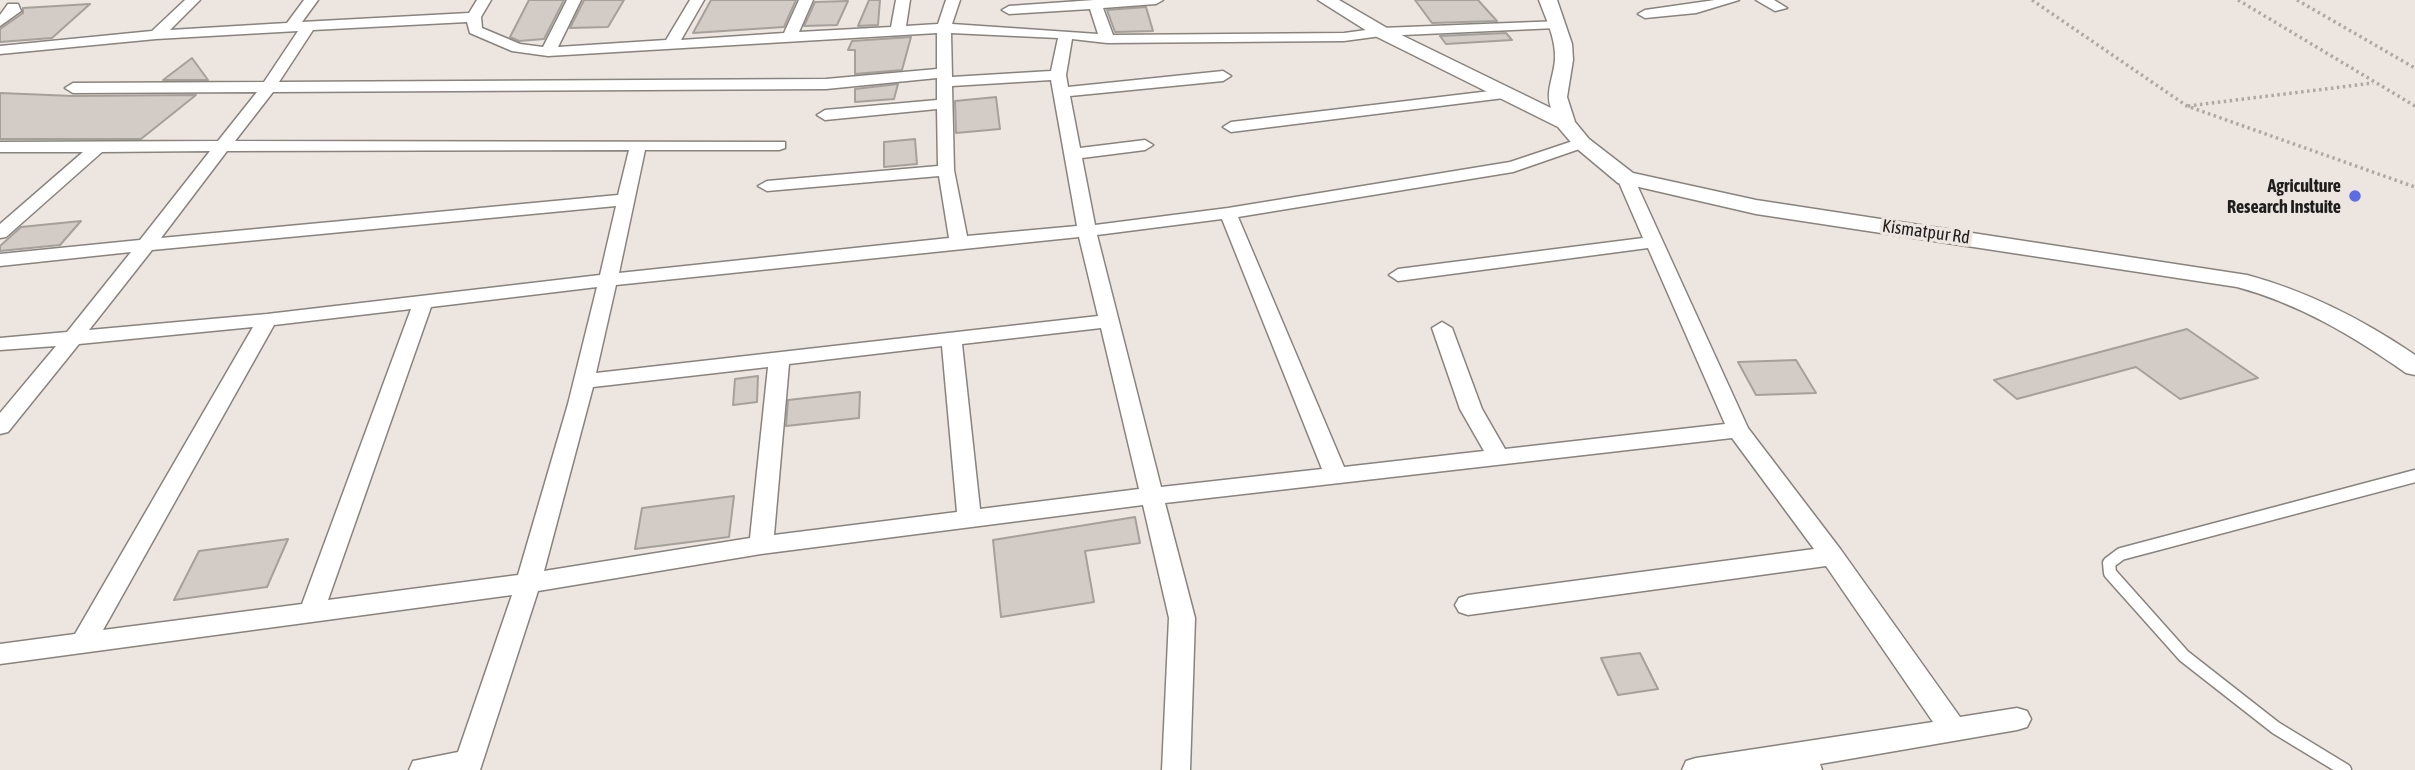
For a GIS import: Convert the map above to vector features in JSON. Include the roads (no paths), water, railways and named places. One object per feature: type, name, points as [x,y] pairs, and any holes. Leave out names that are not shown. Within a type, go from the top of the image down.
[{"type":"street","points":[[156,36],[193,0]]},
{"type":"street","points":[[0,427],[268,88],[311,0]]},
{"type":"street","points":[[484,0],[474,17],[475,30],[517,48],[548,52],[898,29],[944,28],[1066,34],[1107,39],[1307,38],[1556,24]]},
{"type":"street","points":[[548,52],[574,0]]},
{"type":"street","points":[[671,44],[697,0]]},
{"type":"street","points":[[790,37],[806,0]]},
{"type":"street","points":[[898,29],[903,0]]},
{"type":"street","points":[[953,0],[944,28],[946,170],[960,242]]},
{"type":"street","points":[[1009,10],[1156,0]]},
{"type":"street","points":[[1327,0],[1381,32],[1565,122]]},
{"type":"street","name":"Kismatpur Rd","points":[[1548,0],[1564,61],[1558,97],[1565,122],[1582,143],[1626,178],[1756,207],[2239,280],[2282,291],[2348,320],[2415,367]]},
{"type":"street","points":[[1645,14],[1696,9],[1732,0]]},
{"type":"street","points":[[1763,0],[1780,8]]},
{"type":"street","points":[[1095,4],[1107,39]]},
{"type":"street","points":[[0,8],[13,7],[14,11],[0,22]]},
{"type":"street","points":[[0,50],[156,36],[474,17]]},
{"type":"street","points":[[1066,34],[1060,83],[1087,231],[1182,618],[1176,770]]},
{"type":"street","points":[[73,88],[826,84],[844,80],[944,78],[1060,83],[1223,76]]},
{"type":"street","points":[[1231,127],[1507,94]]},
{"type":"street","points":[[825,115],[945,104]]},
{"type":"street","points":[[0,344],[267,320],[608,279],[1087,231],[1228,213],[1513,167],[1582,143]]},
{"type":"street","points":[[0,147],[779,145]]},
{"type":"street","points":[[1074,154],[1145,145]]},
{"type":"street","points":[[423,770],[467,766],[528,583],[585,381],[638,146]]},
{"type":"street","points":[[0,233],[98,147]]},
{"type":"street","points":[[767,186],[946,170]]},
{"type":"street","points":[[1626,178],[1738,430],[1832,556],[1954,730]]},
{"type":"street","points":[[0,260],[625,200]]},
{"type":"street","points":[[1228,213],[1336,475]]},
{"type":"street","points":[[1398,275],[1654,242]]},
{"type":"street","points":[[311,613],[423,302]]},
{"type":"street","points":[[82,644],[267,320]]},
{"type":"street","points":[[585,381],[1109,321]]},
{"type":"street","points":[[1442,328],[1471,409],[1499,458]]},
{"type":"street","points":[[951,339],[969,520]]},
{"type":"street","points":[[761,545],[779,358]]},
{"type":"street","points":[[0,654],[528,583],[761,545],[1152,496],[1738,430]]},
{"type":"street","points":[[1468,605],[1832,556]]},
{"type":"street","points":[[1696,770],[1803,763],[2017,719]]},
{"type":"lane","points":[[2345,770],[2276,728],[2184,656],[2110,573],[2109,563],[2121,554],[2415,476]]},
{"type":"place","name":"Agriculture Research Instuite","points":[[2355,196]]}]
